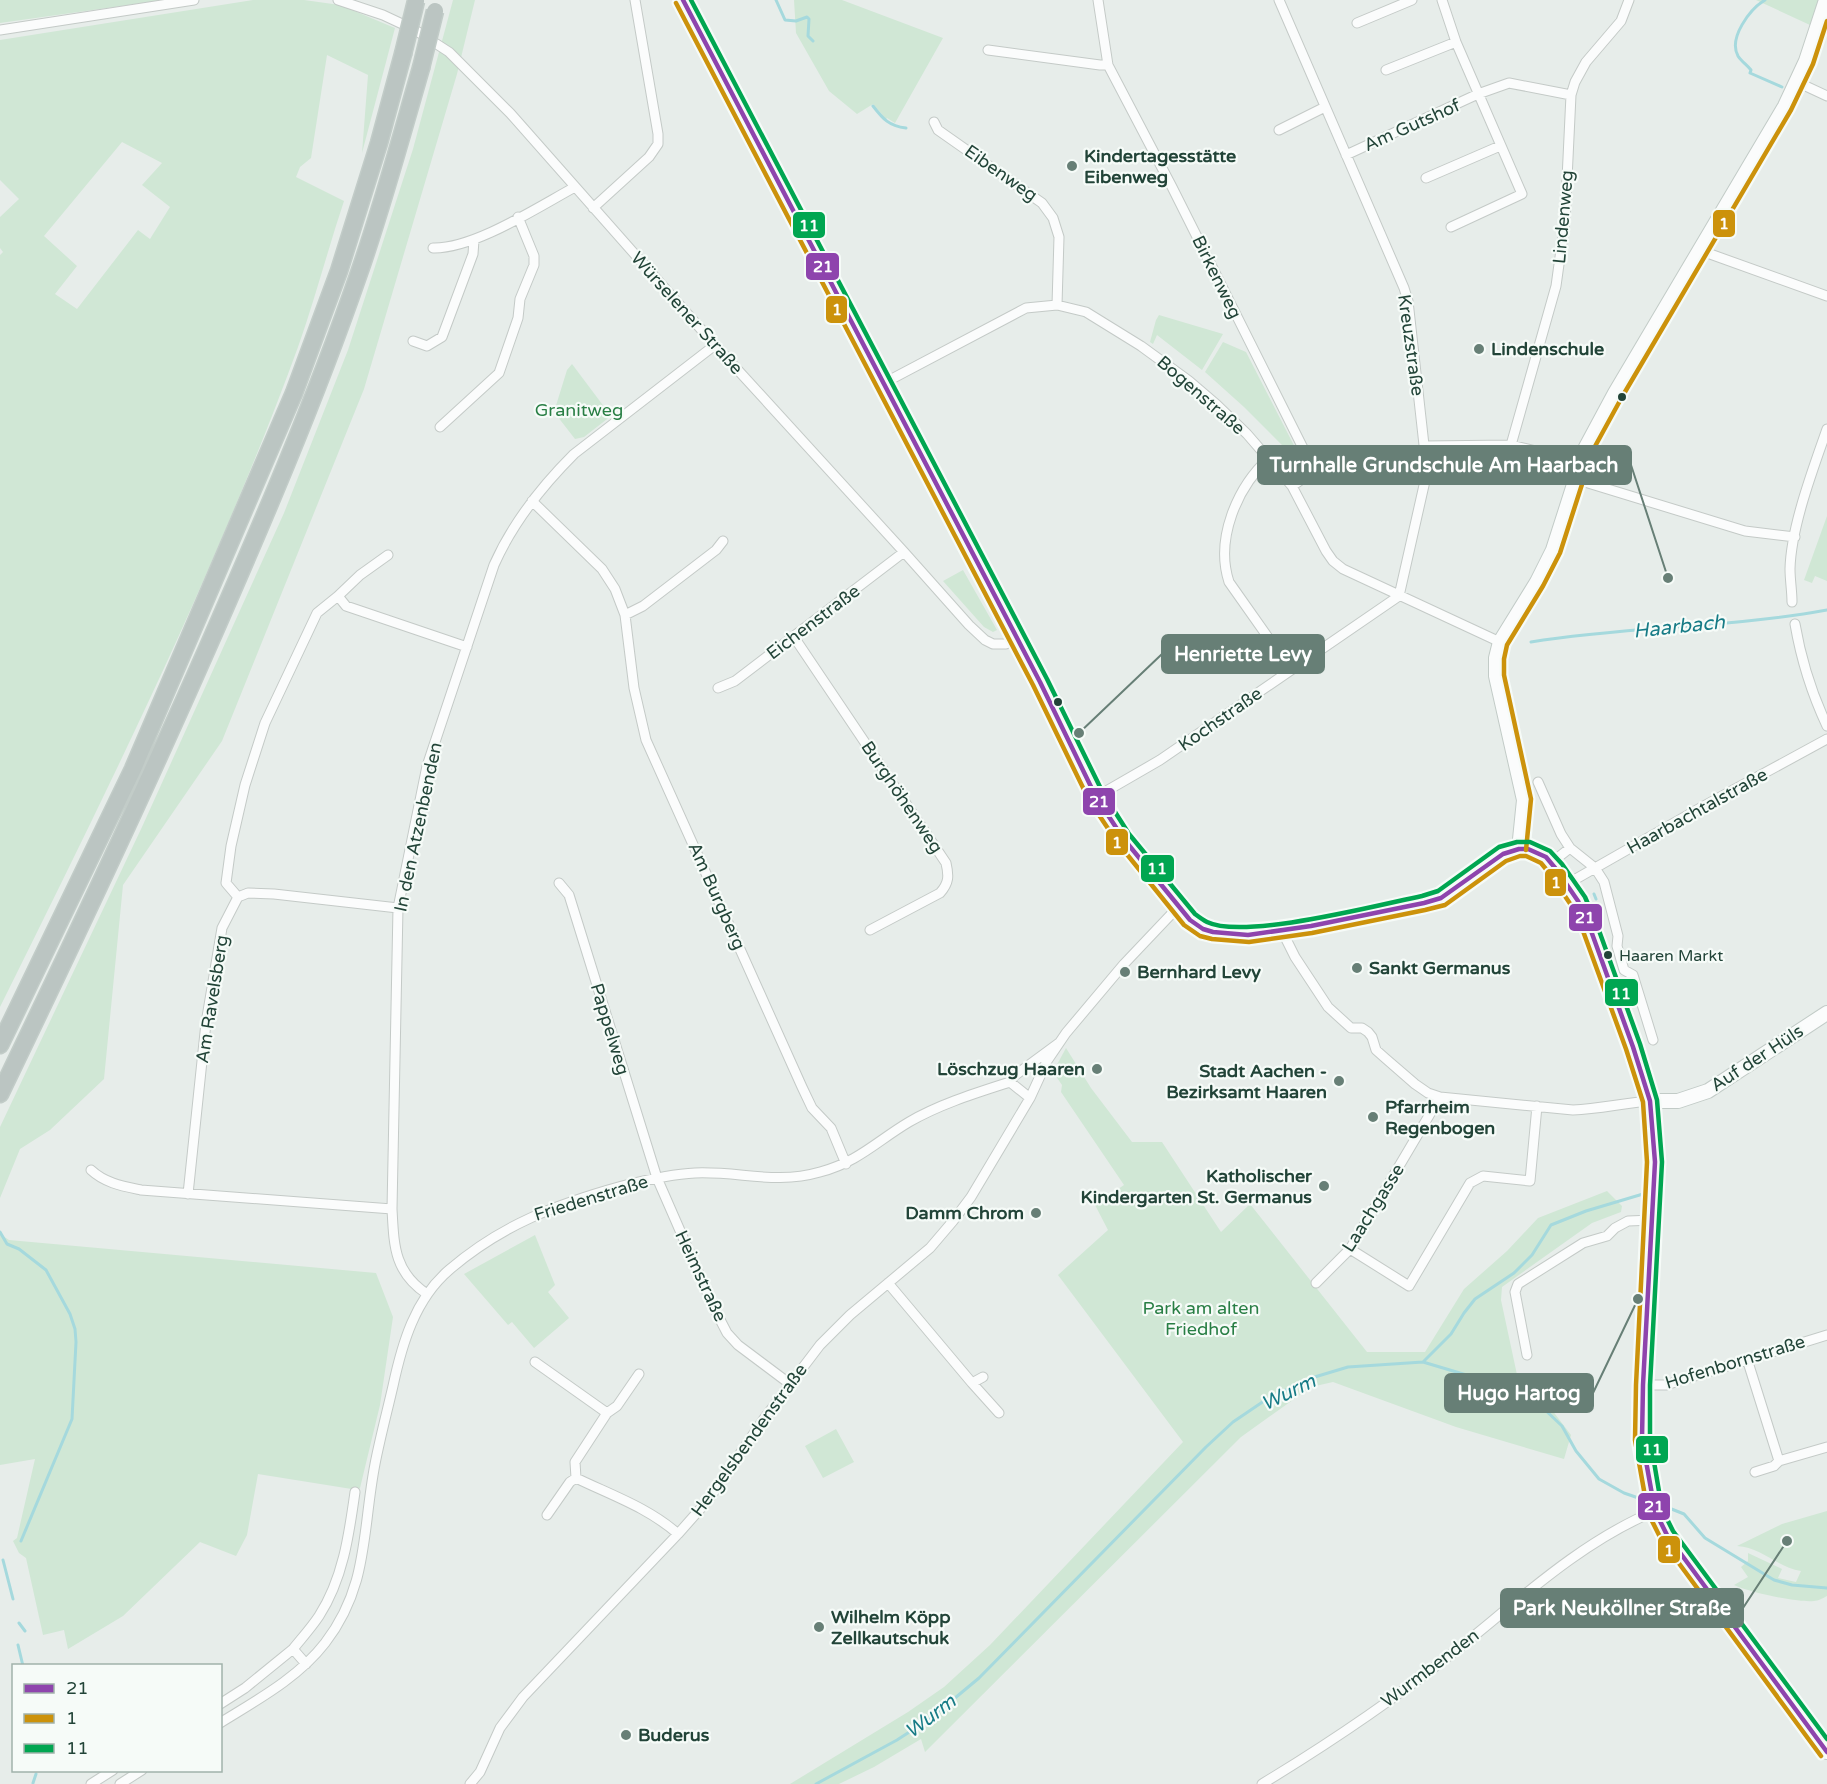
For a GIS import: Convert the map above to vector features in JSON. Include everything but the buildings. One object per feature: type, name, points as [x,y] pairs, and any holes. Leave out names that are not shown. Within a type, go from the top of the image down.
[{"type":"highway","points":[[0,1046],[133,770],[294,393],[339,271],[379,143],[417,1]]},
{"type":"highway","points":[[0,1094],[150,778],[242,569],[288,457],[358,275],[398,152],[436,5]]},
{"type":"main road","points":[[683,0],[1044,690],[1096,797],[1123,838],[1194,924],[1214,932],[1248,935],[1282,931],[1424,903],[1441,898],[1503,854],[1519,849],[1538,852],[1546,857],[1567,884],[1578,901],[1599,952],[1650,1101],[1655,1162],[1642,1439],[1653,1504],[1667,1534],[1827,1752]]},
{"type":"main road","points":[[1519,849],[1524,800],[1496,676],[1496,658],[1500,642],[1537,582],[1553,550],[1586,447],[1615,393],[1785,106],[1813,42],[1826,0]]},
{"type":"main road","name":"Auf der Hüls","points":[[1650,1101],[1678,1101],[1708,1091],[1827,1013]]},
{"type":"street","points":[[0,30],[194,0]]},
{"type":"street","name":"Würselener Straße","points":[[338,0],[383,15],[416,30],[449,52],[510,113],[715,345],[969,626],[985,640],[998,645],[1006,644],[1016,638]]},
{"type":"street","points":[[593,208],[649,157],[658,144],[635,0]]},
{"type":"street","name":"Birkenweg","points":[[1098,0],[1108,65],[1306,454],[1310,465],[1306,476],[1292,486]]},
{"type":"street","name":"Kreuzstraße","points":[[1279,0],[1406,295],[1427,472],[1399,596]]},
{"type":"street","points":[[1357,23],[1412,0]]},
{"type":"street","name":"Am Gutshof","points":[[1442,0],[1456,42],[1522,194],[1451,227]]},
{"type":"street","name":"Lindenweg","points":[[1511,445],[1556,286],[1565,221],[1571,94],[1593,51],[1621,21],[1629,0]]},
{"type":"street","points":[[1386,70],[1456,42]]},
{"type":"street","points":[[988,50],[1100,66],[1108,65]]},
{"type":"street","points":[[1797,82],[1827,96]]},
{"type":"street","name":"Am Gutshof","points":[[1346,155],[1478,94],[1509,83],[1571,94]]},
{"type":"street","points":[[1279,130],[1324,107]]},
{"type":"street","name":"Eibenweg","points":[[934,122],[938,130],[1042,203],[1053,218],[1059,237],[1057,305]]},
{"type":"street","points":[[1426,178],[1500,146]]},
{"type":"street","points":[[433,248],[446,248],[474,240],[575,187]]},
{"type":"street","points":[[440,427],[499,373],[518,318],[520,299],[534,266],[534,256],[518,218]]},
{"type":"street","points":[[413,341],[427,346],[442,337],[473,254],[474,240]]},
{"type":"street","points":[[1699,250],[1827,296]]},
{"type":"street","name":"Bogenstraße","points":[[884,383],[1026,308],[1057,305],[1086,312],[1115,328],[1167,364],[1217,405],[1269,458],[1292,486],[1317,535],[1333,561],[1343,569],[1500,642]]},
{"type":"street","name":"In den Atzenbenden","points":[[427,1294],[417,1288],[402,1271],[394,1250],[392,1209],[398,908],[427,766],[494,565],[504,543],[532,501],[574,454],[715,345]]},
{"type":"street","points":[[1792,602],[1790,568],[1795,537],[1805,493],[1827,429]]},
{"type":"street","points":[[1424,446],[1511,445],[1581,462]]},
{"type":"street","points":[[1269,458],[1253,472],[1239,495],[1228,526],[1225,567],[1229,582],[1291,670]]},
{"type":"street","points":[[1575,479],[1745,531],[1795,537]]},
{"type":"street","name":"Am Burgberg","points":[[532,501],[602,569],[615,589],[625,615],[633,688],[646,740],[802,1087],[812,1108],[831,1128],[846,1164]]},
{"type":"street","points":[[625,615],[643,606],[716,550],[723,541]]},
{"type":"street","name":"Eichenstraße","points":[[718,688],[735,681],[904,552]]},
{"type":"street","points":[[388,555],[360,575],[317,613],[264,723],[244,785],[226,883],[238,897],[248,893],[274,894],[398,908]]},
{"type":"street","points":[[338,596],[346,606],[467,647]]},
{"type":"street","name":"Kochstraße","points":[[1096,797],[1160,760],[1399,596]]},
{"type":"street","points":[[1795,624],[1814,696],[1827,726]]},
{"type":"street","name":"Burghöhenweg","points":[[794,637],[946,864],[949,876],[946,886],[940,893],[870,930]]},
{"type":"street","name":"Haarbachtalstraße","points":[[1567,884],[1827,739]]},
{"type":"street","points":[[1538,782],[1551,815],[1570,848],[1595,868],[1604,882],[1624,970],[1633,975],[1653,1040]]},
{"type":"street","points":[[1551,863],[1570,848]]},
{"type":"street","name":"Pappelweg","points":[[559,883],[569,895],[657,1178]]},
{"type":"street","name":"Am Ravelsberg","points":[[188,1194],[206,1023],[222,928],[238,897]]},
{"type":"street","name":"Friedenstraße","points":[[1030,1098],[1043,1068],[1059,1043],[1124,964],[1179,906]]},
{"type":"street","points":[[1282,931],[1295,957],[1328,1007],[1351,1028],[1362,1028],[1372,1037],[1376,1050],[1428,1093],[1440,1097],[1537,1107],[1592,1109],[1628,1102],[1650,1101]]},
{"type":"street","points":[[1599,952],[1617,946]]},
{"type":"street","points":[[1608,977],[1624,970]]},
{"type":"street","name":"Friedenstraße","points":[[222,1722],[284,1682],[306,1664],[327,1641],[345,1611],[356,1588],[375,1463],[406,1336],[427,1294],[452,1267],[498,1233],[526,1218],[561,1204],[657,1178],[696,1173],[791,1179],[846,1164],[924,1114],[1010,1082],[1014,1076],[1059,1043]]},
{"type":"street","points":[[1010,1082],[1030,1098]]},
{"type":"street","name":"Laachgasse","points":[[1316,1283],[1350,1250],[1440,1097]]},
{"type":"street","name":"Hergelsbendenstraße","points":[[470,1784],[480,1772],[500,1728],[523,1697],[709,1499],[819,1345],[930,1248],[953,1221],[971,1197],[1030,1098]]},
{"type":"street","points":[[1350,1250],[1409,1286],[1470,1183],[1483,1176],[1530,1181],[1537,1107]]},
{"type":"street","points":[[91,1170],[99,1178],[141,1190],[392,1209]]},
{"type":"street","name":"Heimstraße","points":[[657,1178],[713,1306],[728,1334],[749,1355],[790,1384]]},
{"type":"street","points":[[1527,1355],[1515,1292],[1518,1284],[1583,1243],[1607,1236],[1615,1228],[1628,1221],[1653,1220]]},
{"type":"street","points":[[888,1283],[999,1413]]},
{"type":"street","name":"Hofenbornstraße","points":[[1643,1385],[1666,1385],[1827,1335]]},
{"type":"street","points":[[1747,1359],[1779,1461]]},
{"type":"street","points":[[535,1362],[607,1413]]},
{"type":"street","points":[[576,1478],[574,1462],[607,1413],[617,1406],[639,1374]]},
{"type":"street","points":[[972,1383],[983,1377]]},
{"type":"street","points":[[1755,1472],[1774,1466],[1779,1461],[1827,1447]]},
{"type":"street","points":[[576,1478],[645,1511],[678,1534]]},
{"type":"street","points":[[547,1515],[570,1482],[576,1478]]},
{"type":"street","points":[[222,1703],[245,1688],[293,1649],[319,1616],[335,1585],[347,1549],[355,1492]]},
{"type":"street","name":"Wurmbenden","points":[[1262,1784],[1341,1733],[1419,1678],[1552,1573],[1653,1504]]},
{"type":"street","points":[[293,1649],[306,1664]]},
{"type":"street","points":[[92,1784],[110,1772]]},
{"type":"street","points":[[120,1784],[139,1772]]},
{"type":"green space","points":[[0,0],[164,0],[0,23]]},
{"type":"green space","points":[[253,0],[304,0],[340,5],[395,28],[362,153],[368,75],[327,55],[311,158],[300,167],[296,177],[344,201],[298,347],[231,516],[158,681],[0,1007],[0,255],[3,252],[0,248],[0,217],[19,199],[0,180],[0,40]],"holes":[[[122,142],[162,163],[142,185],[170,207],[150,239],[138,230],[77,309],[55,294],[77,266],[44,236]]]},
{"type":"green space","points":[[453,0],[475,0],[457,74],[364,389],[222,741],[123,885],[104,1079],[50,1130],[20,1149],[0,1198],[0,1127],[142,827],[284,513],[348,350],[413,149]]},
{"type":"green space","points":[[794,0],[842,0],[943,38],[895,123],[886,119],[873,104],[857,114],[829,91],[796,33]]},
{"type":"green space","points":[[1756,0],[1818,0],[1810,25]]},
{"type":"green space","points":[[1159,315],[1223,334],[1202,370],[1157,335],[1153,344],[1150,342]]},
{"type":"green space","points":[[1223,342],[1246,352],[1304,465],[1298,473],[1292,471],[1278,455],[1285,448],[1205,372]]},
{"type":"green space","name":"Granitweg","points":[[572,364],[611,416],[584,437],[575,439],[554,412],[567,370]]},
{"type":"green space","points":[[1827,516],[1827,581],[1815,576],[1812,583],[1804,580]]},
{"type":"green space","points":[[963,570],[997,630],[993,632],[984,627],[943,581]]},
{"type":"green space","name":"Park am alten Friedhof","points":[[1066,1048],[1091,1088],[1132,1142],[1162,1142],[1221,1232],[1250,1204],[1367,1352],[1425,1352],[1464,1289],[1507,1251],[1538,1218],[1607,1191],[1622,1206],[1621,1212],[1592,1223],[1502,1287],[1501,1300],[1519,1384],[1549,1406],[1571,1435],[1564,1459],[1456,1427],[1333,1382],[1311,1387],[1241,1437],[925,1752],[921,1739],[874,1767],[839,1784],[790,1784],[908,1712],[944,1687],[990,1645],[1183,1442],[1058,1275],[1108,1230],[1095,1205],[1124,1185],[1061,1092],[1062,1085],[1053,1072]]},
{"type":"green space","points":[[0,1234],[9,1240],[376,1273],[393,1317],[380,1405],[360,1488],[358,1490],[258,1474],[247,1535],[236,1556],[200,1542],[123,1616],[68,1649],[64,1630],[43,1635],[26,1558],[19,1553],[13,1541],[17,1538],[35,1459],[0,1465]]},
{"type":"green space","points":[[535,1235],[555,1285],[548,1292],[569,1318],[534,1348],[512,1322],[508,1325],[464,1274]]},
{"type":"green space","points":[[836,1429],[854,1462],[823,1478],[805,1446]]},
{"type":"green space","points":[[1827,1511],[1827,1596],[1816,1601],[1785,1599],[1734,1585],[1748,1577],[1741,1567],[1748,1561],[1748,1553],[1782,1569],[1778,1578],[1796,1582],[1801,1571],[1784,1566],[1754,1550],[1737,1546],[1782,1524]]},
{"type":"waterway","points":[[776,0],[785,20],[796,21],[807,17],[809,19],[808,36],[813,41]]},
{"type":"waterway","points":[[1765,0],[1753,10],[1742,25],[1738,33],[1736,49],[1739,58],[1751,70],[1750,73],[1782,87]]},
{"type":"waterway","points":[[873,106],[887,121],[895,126],[906,128]]},
{"type":"waterway","name":"Haarbach","points":[[1531,642],[1753,620],[1827,610]]},
{"type":"waterway","name":"Haarbach","points":[[1594,894],[1596,899]]},
{"type":"waterway","name":"Haarbach","points":[[1423,1362],[1451,1334],[1475,1299],[1514,1273],[1532,1255],[1551,1225],[1586,1211],[1643,1194]]},
{"type":"waterway","points":[[0,1232],[7,1244],[19,1249],[46,1270],[70,1314],[76,1342],[72,1419],[21,1541]]},
{"type":"waterway","name":"Wurm","points":[[816,1784],[897,1740],[931,1718],[979,1678],[1233,1422],[1264,1401],[1308,1379],[1348,1367],[1423,1362],[1510,1388],[1542,1407],[1562,1426],[1576,1451],[1599,1479],[1624,1493],[1650,1502]]},
{"type":"waterway","name":"Wurm","points":[[1659,1504],[1684,1514],[1705,1538],[1774,1580],[1792,1585],[1827,1588]]},
{"type":"waterway","points":[[3,1560],[13,1599]]},
{"type":"waterway","points":[[19,1623],[25,1631]]},
{"type":"waterway","points":[[18,1645],[23,1664]]},
{"type":"waterway","points":[[33,1783],[36,1774]]},
{"type":"transit line","name":"21","points":[[683,0],[1040,682],[1096,797],[1123,838],[1190,920],[1203,929],[1213,932],[1248,935],[1311,926],[1424,903],[1441,898],[1503,854],[1519,849],[1528,849],[1546,857],[1578,901],[1633,1047],[1650,1101],[1655,1162],[1642,1439],[1655,1511],[1667,1535],[1827,1752]]},
{"type":"transit line","name":"11","points":[[691,0],[1047,679],[1103,793],[1129,834],[1195,914],[1207,922],[1225,926],[1250,927],[1312,919],[1422,896],[1438,891],[1499,847],[1517,842],[1530,842],[1550,851],[1585,897],[1640,1044],[1657,1100],[1662,1162],[1650,1385],[1650,1438],[1662,1509],[1673,1531],[1827,1739]]},
{"type":"transit line","name":"1","points":[[676,3],[1033,685],[1089,800],[1117,842],[1184,925],[1200,936],[1249,942],[1312,933],[1425,910],[1445,905],[1506,861],[1520,856],[1526,856],[1541,863],[1571,905],[1583,931],[1643,1102],[1647,1162],[1635,1440],[1648,1513],[1661,1539],[1821,1756]]},
{"type":"transit line","name":"1","points":[[1526,850],[1531,799],[1504,675],[1507,645],[1560,553],[1593,450],[1791,110],[1813,64],[1827,21]]},
{"type":"place","name":"Kindertagesstätte Eibenweg","points":[[1072,166]]},
{"type":"place","name":"Lindenschule","points":[[1479,349]]},
{"type":"place","name":"Turnhalle Grundschule Am Haarbach","points":[[1668,578]]},
{"type":"place","name":"Henriette Levy","points":[[1079,733]]},
{"type":"place","name":"Haaren Markt","points":[[1608,955]]},
{"type":"place","name":"Sankt Germanus","points":[[1357,968]]},
{"type":"place","name":"Bernhard Levy","points":[[1125,972]]},
{"type":"place","name":"Löschzug Haaren","points":[[1097,1069]]},
{"type":"place","name":"Stadt Aachen - Bezirksamt Haaren","points":[[1339,1081]]},
{"type":"place","name":"Pfarrheim Regenbogen","points":[[1373,1117]]},
{"type":"place","name":"Katholischer Kindergarten St. Germanus","points":[[1324,1186]]},
{"type":"place","name":"Damm Chrom","points":[[1036,1213]]},
{"type":"place","name":"Hugo Hartog","points":[[1638,1299]]},
{"type":"place","name":"Park Neuköllner Straße","points":[[1787,1541]]},
{"type":"place","name":"Wilhelm Köpp Zellkautschuk","points":[[819,1627]]},
{"type":"place","name":"Buderus","points":[[626,1735]]}]
